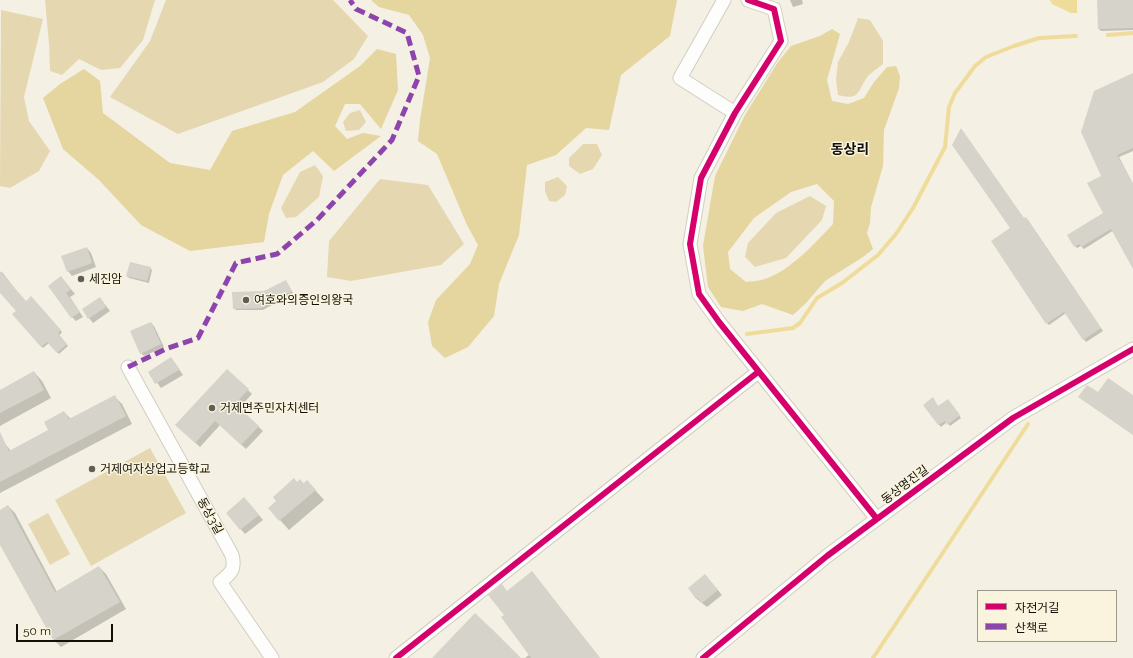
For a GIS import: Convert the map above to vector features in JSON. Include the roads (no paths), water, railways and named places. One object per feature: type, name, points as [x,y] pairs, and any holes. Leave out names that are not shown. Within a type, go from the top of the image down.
[{"type":"street","points":[[724,0],[680,78],[735,113]]},
{"type":"street","points":[[748,0],[774,9],[781,41],[735,113],[701,178],[690,244],[698,294],[718,322],[877,519]]},
{"type":"street","name":"동상명진길","points":[[703,658],[827,556],[1012,418],[1133,349]]},
{"type":"street","name":"동상3길","points":[[128,367],[232,555],[234,563],[231,573],[220,582],[272,658]]},
{"type":"street","points":[[396,658],[758,372]]},
{"type":"waterway","points":[[1108,35],[1133,33]]},
{"type":"waterway","points":[[747,334],[793,328],[800,323],[817,298],[842,283],[878,255],[896,234],[913,208],[945,147],[949,107],[955,93],[975,66],[986,57],[1039,38],[1076,36]]},
{"type":"waterway","points":[[873,658],[1028,424]]},
{"type":"place","name":"세진암","points":[[81,279]]},
{"type":"place","name":"여호와의증인의왕국","points":[[246,300]]},
{"type":"place","name":"거제면주민자치센터","points":[[212,408]]},
{"type":"place","name":"거제여자상업고등학교","points":[[92,469]]},
{"type":"district","name":"동상리","points":[[850,150]]}]
